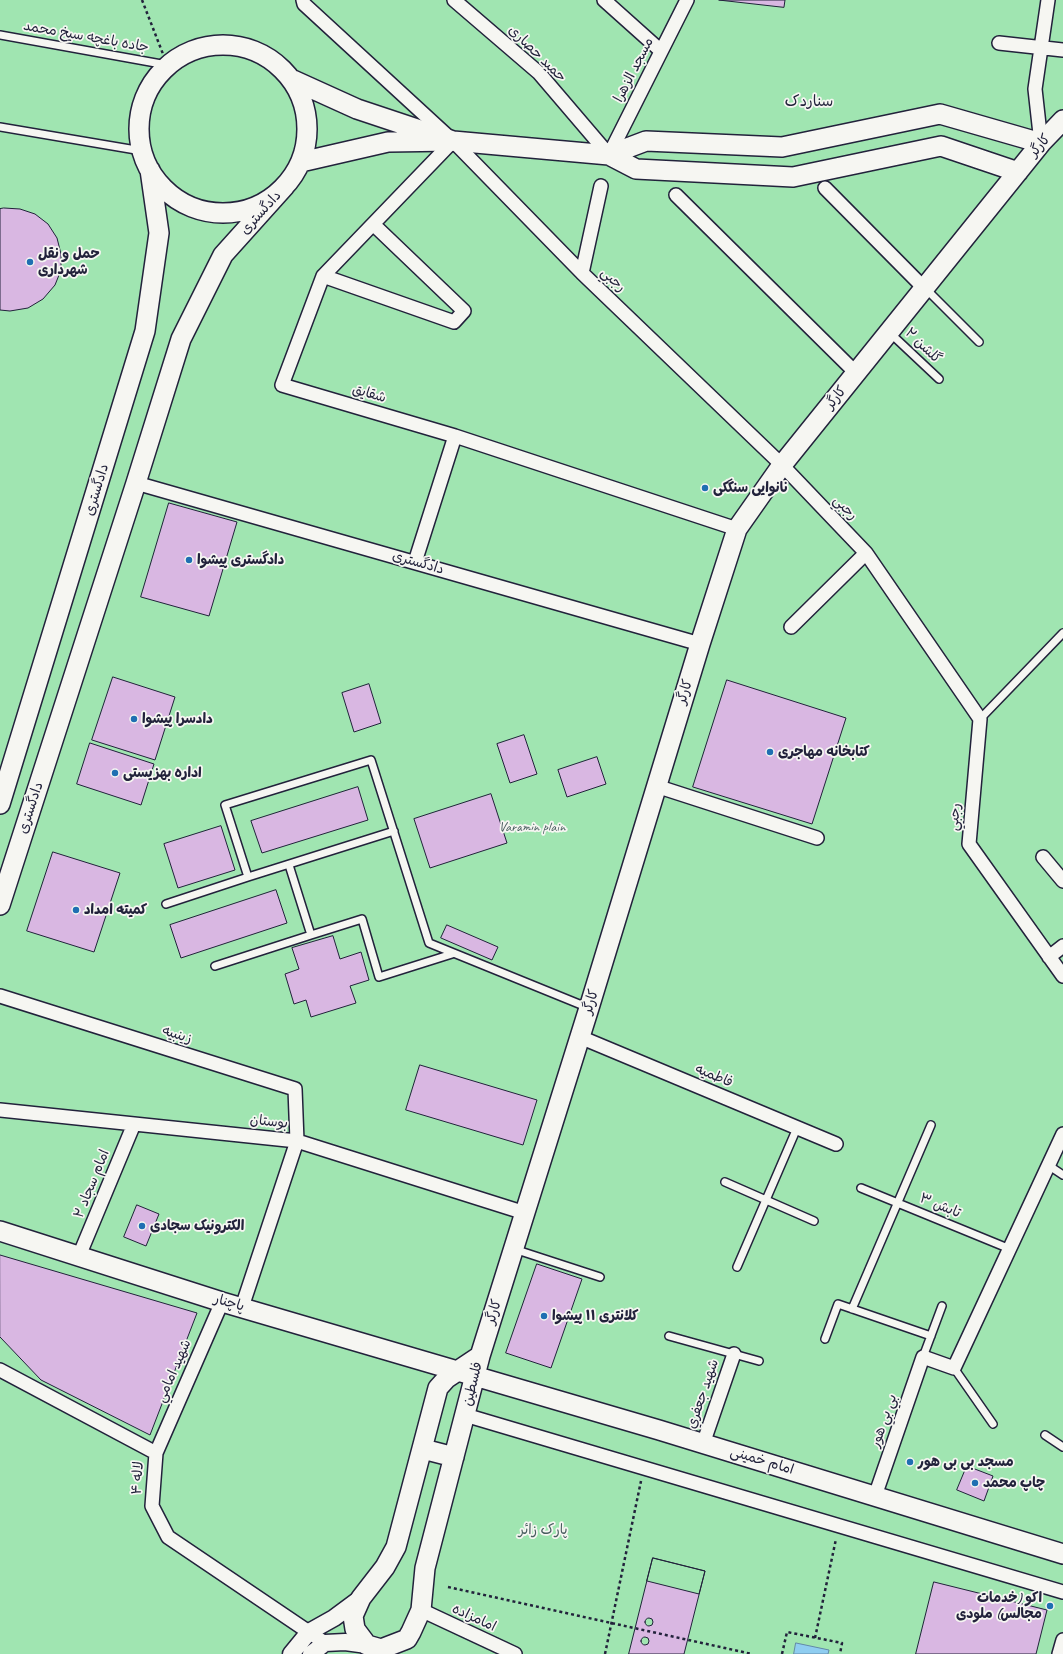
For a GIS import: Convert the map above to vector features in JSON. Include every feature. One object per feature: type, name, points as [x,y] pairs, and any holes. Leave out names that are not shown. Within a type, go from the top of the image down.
[{"type":"main road","points":[[219,44],[248,48],[273,60],[293,80],[305,106],[308,134],[301,162],[285,186],[263,203],[238,211],[212,212],[187,205],[166,190],[150,170],[142,151],[140,115],[150,88],[167,65],[191,51],[219,44]]},
{"type":"main road","points":[[293,80],[357,109],[453,141]]},
{"type":"main road","points":[[301,162],[388,142],[453,141],[609,154],[646,141],[782,147],[940,114],[1041,144]]},
{"type":"main road","name":"کارگر","points":[[480,1356],[589,1008],[700,644],[737,529],[782,465],[1018,172],[1063,120]]},
{"type":"main road","points":[[609,154],[636,169],[793,177],[941,146],[1018,172]]},
{"type":"main road","name":"دادگستری","points":[[0,804],[145,331],[159,233],[150,170]]},
{"type":"main road","name":"دادگستری","points":[[0,905],[136,483],[180,339],[223,255],[285,186]]},
{"type":"main road","name":"پاچنار","points":[[0,1230],[222,1302],[422,1361],[468,1373]]},
{"type":"main road","name":"فلسطین","points":[[369,1650],[407,1646],[411,1632],[421,1610],[425,1568],[465,1415],[468,1373],[480,1356]]},
{"type":"main road","points":[[369,1650],[355,1629],[353,1616],[361,1598],[385,1567],[396,1547],[423,1449],[438,1388],[432,1374],[422,1361]]},
{"type":"main road","name":"فلسطین","points":[[438,1388],[446,1378],[468,1373]]},
{"type":"main road","name":"امام خمینی","points":[[468,1373],[1063,1554]]},
{"type":"main road","points":[[423,1449],[454,1457]]},
{"type":"street","points":[[303,0],[304,4],[453,141]]},
{"type":"street","name":"حمید حصاری","points":[[454,0],[539,73],[609,154]]},
{"type":"street","points":[[604,0],[661,51]]},
{"type":"street","name":"مسجد الزهرا","points":[[609,154],[687,0]]},
{"type":"street","points":[[1041,144],[1035,89],[1048,0]]},
{"type":"street","points":[[999,43],[1063,50]]},
{"type":"street","name":"شقايق","points":[[453,141],[323,276],[282,385],[455,436],[737,529]]},
{"type":"street","name":"رجبي","points":[[453,141],[582,272],[782,465],[866,553],[980,719],[969,844],[1063,976]]},
{"type":"street","points":[[582,272],[601,186]]},
{"type":"street","points":[[825,188],[924,288]]},
{"type":"street","points":[[676,196],[856,373]]},
{"type":"street","points":[[323,276],[454,322],[464,311],[373,224]]},
{"type":"street","points":[[415,562],[455,436]]},
{"type":"street","name":"دادگستری","points":[[136,483],[700,644]]},
{"type":"street","points":[[792,627],[866,553]]},
{"type":"street","points":[[656,786],[817,838]]},
{"type":"street","points":[[1043,856],[1063,881]]},
{"type":"street","points":[[1049,957],[1063,946]]},
{"type":"street","name":"زينبيه","points":[[0,996],[295,1089],[297,1141]]},
{"type":"street","name":"فاطميه","points":[[580,1037],[836,1144]]},
{"type":"street","name":"بوستان","points":[[0,1110],[297,1141],[525,1213]]},
{"type":"street","name":"امام سجاد ۲","points":[[79,1256],[134,1124]]},
{"type":"street","points":[[923,1357],[954,1368],[1063,1134]]},
{"type":"street","points":[[242,1307],[297,1141]]},
{"type":"street","name":"شهيد امامي","points":[[156,1453],[222,1302]]},
{"type":"street","name":"شهيد جعفري","points":[[704,1444],[734,1354]]},
{"type":"street","name":"بي بي هور","points":[[875,1496],[923,1357]]},
{"type":"street","name":"لاله ۴","points":[[0,1370],[156,1453],[152,1506],[168,1537],[325,1643]]},
{"type":"street","points":[[465,1415],[1063,1592]]},
{"type":"street","points":[[291,1654],[309,1632],[334,1618],[361,1598]]},
{"type":"street","name":"امامزاده","points":[[421,1610],[515,1654]]},
{"type":"street","points":[[1059,1654],[1063,1640]]},
{"type":"street","points":[[311,1654],[325,1643],[345,1642],[369,1650]]},
{"type":"lane","name":"جاده باغچه سیخ محمد","points":[[0,35],[167,65]]},
{"type":"lane","points":[[0,127],[142,151]]},
{"type":"lane","points":[[924,288],[979,342]]},
{"type":"lane","name":"گلشن ۲","points":[[889,331],[939,379]]},
{"type":"lane","points":[[980,719],[1063,633]]},
{"type":"lane","points":[[248,877],[225,805],[371,760],[429,943],[452,954],[589,1008]]},
{"type":"lane","points":[[166,904],[394,831]]},
{"type":"lane","points":[[289,864],[311,935]]},
{"type":"lane","points":[[215,966],[362,919],[379,978],[452,954]]},
{"type":"lane","points":[[852,1309],[896,1203],[931,1125]]},
{"type":"lane","points":[[737,1266],[797,1128]]},
{"type":"lane","points":[[1048,1165],[1063,1175]]},
{"type":"lane","points":[[725,1182],[814,1221]]},
{"type":"lane","name":"تابش ۳","points":[[861,1188],[1010,1248]]},
{"type":"lane","points":[[514,1249],[600,1277]]},
{"type":"lane","points":[[825,1339],[838,1304],[931,1336]]},
{"type":"lane","points":[[923,1357],[942,1306]]},
{"type":"lane","points":[[669,1336],[759,1361]]},
{"type":"lane","points":[[954,1368],[993,1424]]},
{"type":"lane","points":[[1044,1435],[1063,1447]]},
{"type":"path","points":[[142,0],[167,65]]},
{"type":"path","points":[[605,1654],[641,1481]]},
{"type":"path","points":[[815,1638],[836,1536]]},
{"type":"path","points":[[448,1587],[752,1654]]},
{"type":"path","points":[[782,1654],[787,1632],[842,1643],[840,1654]]},
{"type":"green space","name":"Varamin plain","points":[[0,0],[1063,0],[1063,1654],[0,1654]]},
{"type":"water","points":[[796,1643],[829,1650],[828,1654],[794,1654]]},
{"type":"building","points":[[719,0],[785,0],[784,7]]},
{"type":"building","name":"حمل و نقل شهرداری","points":[[0,209],[20,209],[35,214],[48,224],[57,238],[61,254],[61,270],[55,285],[43,299],[28,308],[10,311],[0,310]]},
{"type":"building","name":"دادگستری پیشوا","points":[[169,503],[237,522],[209,616],[141,597]]},
{"type":"building","name":"دادسرا پیشوا","points":[[113,677],[175,697],[155,760],[92,740]]},
{"type":"building","name":"کتابخانه مهاجری","points":[[727,680],[846,718],[812,824],[693,787]]},
{"type":"building","points":[[369,684],[381,723],[354,732],[342,693]]},
{"type":"building","points":[[524,735],[537,774],[510,783],[497,744]]},
{"type":"building","points":[[90,743],[154,764],[141,805],[77,784]]},
{"type":"building","points":[[597,757],[606,784],[567,797],[558,770]]},
{"type":"building","points":[[358,787],[368,820],[262,853],[251,821]]},
{"type":"building","points":[[491,794],[507,843],[430,868],[414,819]]},
{"type":"building","points":[[221,826],[235,870],[178,888],[164,844]]},
{"type":"building","points":[[53,852],[120,873],[94,952],[27,931]]},
{"type":"building","points":[[276,890],[287,923],[181,958],[170,925]]},
{"type":"building","points":[[447,925],[498,947],[492,960],[441,938]]},
{"type":"building","points":[[333,936],[340,959],[361,952],[369,980],[350,986],[356,1003],[311,1017],[306,1000],[294,1004],[285,974],[299,969],[292,948]]},
{"type":"building","points":[[420,1065],[537,1100],[523,1145],[406,1110]]},
{"type":"building","name":"الکترونیک سجادی","points":[[137,1205],[159,1214],[146,1246],[124,1237]]},
{"type":"building","points":[[0,1255],[197,1313],[150,1435],[41,1380],[0,1337]]},
{"type":"building","name":"کلانتری ۱۱ پیشوا","points":[[537,1264],[582,1279],[551,1368],[506,1353]]},
{"type":"building","name":"چاپ محمد","points":[[967,1466],[993,1476],[984,1501],[957,1490]]},
{"type":"building","points":[[653,1558],[705,1571],[684,1654],[629,1654]]},
{"type":"building","points":[[653,1558],[705,1571],[699,1594],[647,1581]]},
{"type":"building","points":[[934,1582],[1047,1610],[1036,1654],[916,1654]]},
{"type":"building","points":[[647,1618],[651,1618],[653,1622],[651,1626],[647,1626],[645,1624],[645,1620]]},
{"type":"building","points":[[643,1637],[647,1637],[649,1641],[647,1645],[643,1645],[641,1643],[641,1639]]},
{"type":"place","name":"حمل و نقل شهرداری","points":[[30,262]]},
{"type":"place","name":"نانوایی سنگکی","points":[[705,488]]},
{"type":"place","name":"دادگستری پیشوا","points":[[189,560]]},
{"type":"place","name":"دادسرا پیشوا","points":[[134,719]]},
{"type":"place","name":"کتابخانه مهاجری","points":[[770,752]]},
{"type":"place","name":"اداره بهزیستی","points":[[115,773]]},
{"type":"place","name":"کمیته امداد","points":[[76,910]]},
{"type":"place","name":"الکترونیک سجادی","points":[[142,1226]]},
{"type":"place","name":"کلانتری ۱۱ پیشوا","points":[[544,1316]]},
{"type":"place","name":"مسجد بی بی هور","points":[[910,1462]]},
{"type":"place","name":"چاپ محمد","points":[[975,1483]]},
{"type":"place","name":"اکو (خدمات مجالس) ملودی","points":[[1050,1606]]},
{"type":"district","name":"سناردک","points":[[809,102]]},
{"type":"park label","name":"پارک زائر","points":[[543,1530]]}]
